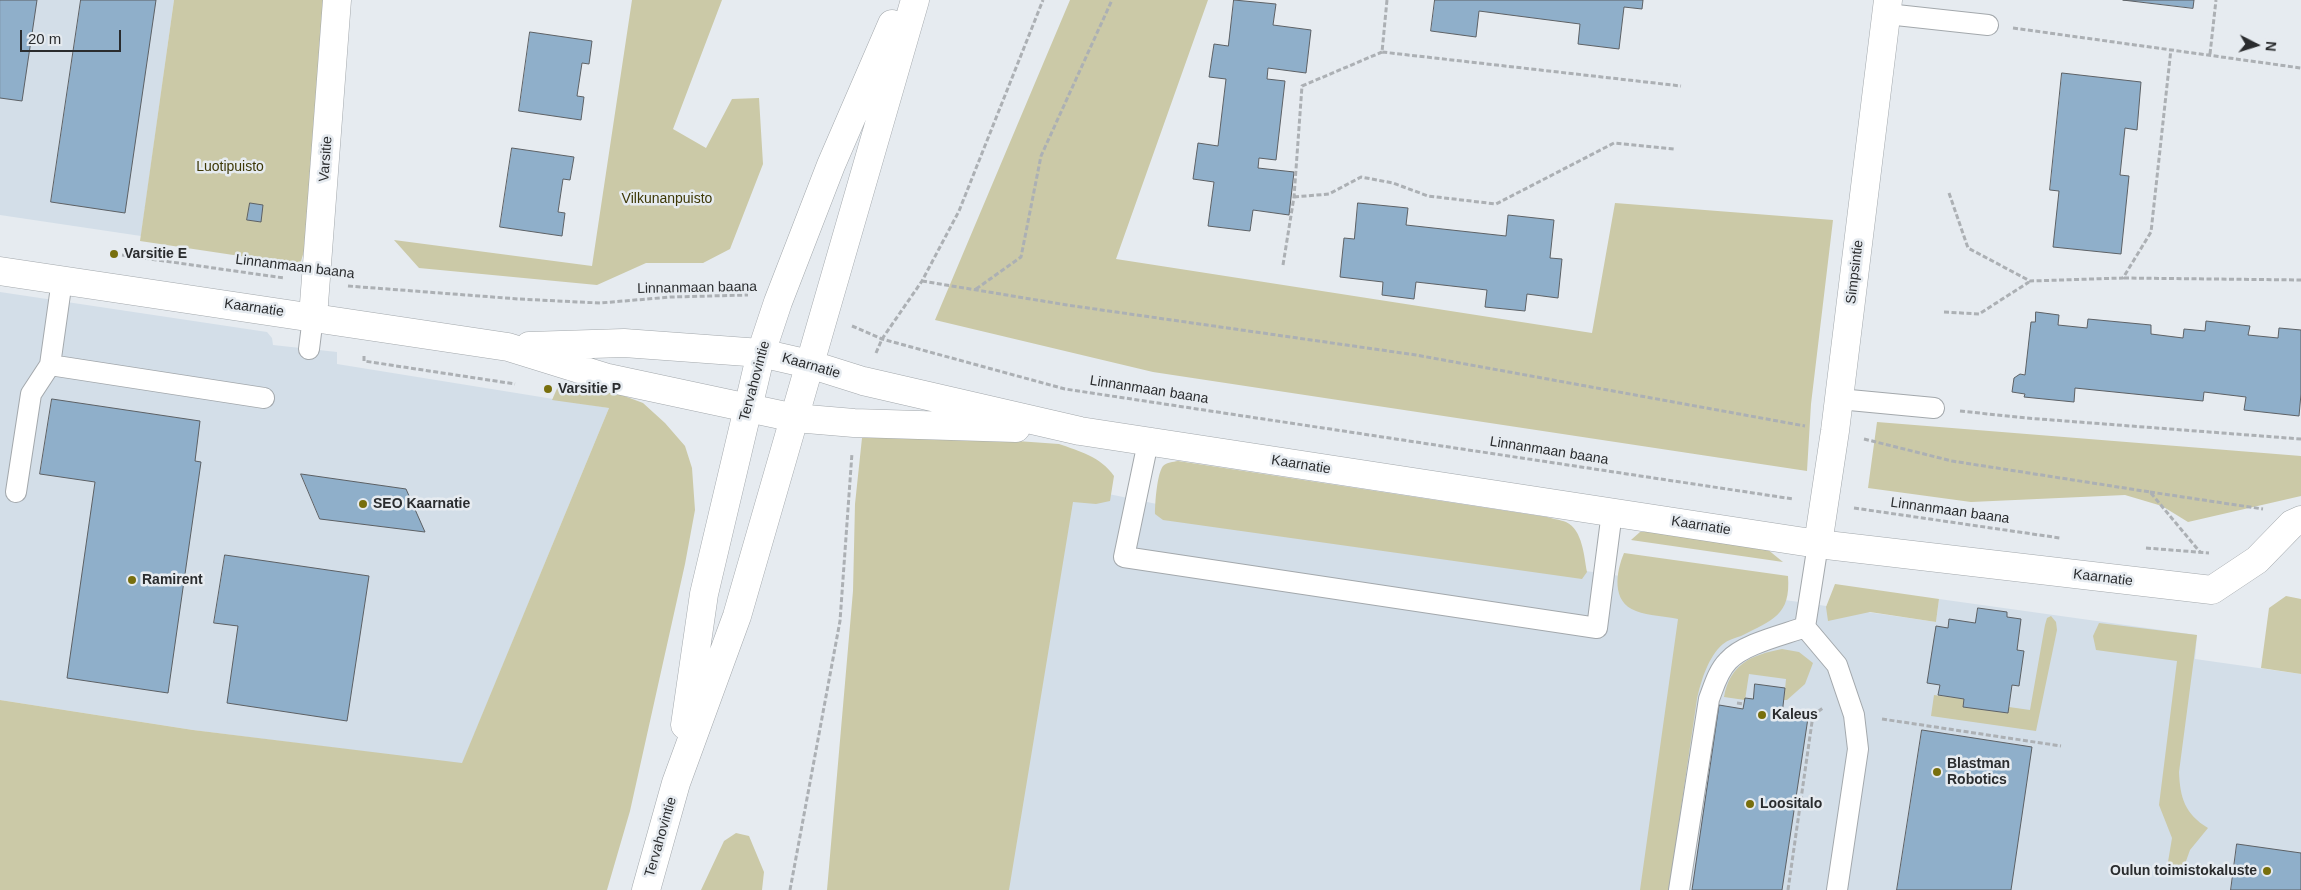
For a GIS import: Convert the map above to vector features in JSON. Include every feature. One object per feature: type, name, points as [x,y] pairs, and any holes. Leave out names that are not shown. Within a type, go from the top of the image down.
[{"type":"street","name":"Varsitie","points":[[313,317],[337,0]]},
{"type":"street","name":"Tervahovintie","points":[[676,783],[704,594],[761,353],[778,302],[831,165],[903,0]]},
{"type":"street","name":"Tervahovintie","points":[[646,890],[676,783],[737,616],[915,0]]},
{"type":"street","name":"Simpsintie","points":[[1818,544],[1836,431],[1888,7]]},
{"type":"street","name":"Kaarnatie","points":[[0,271],[508,347],[608,378],[794,418],[854,423],[1080,431]]},
{"type":"street","name":"Kaarnatie","points":[[508,347],[624,343],[761,353],[810,364],[863,381],[1080,431],[1818,544],[2212,590],[2256,560],[2292,524],[2301,520]]},
{"type":"lane","points":[[1888,7],[1988,25]]},
{"type":"lane","points":[[16,492],[31,394],[50,364],[62,280]]},
{"type":"lane","points":[[309,349],[313,317]]},
{"type":"lane","points":[[50,364],[264,398]]},
{"type":"lane","points":[[1839,399],[1934,408]]},
{"type":"lane","points":[[1148,442],[1124,557],[1597,628],[1612,512]]},
{"type":"lane","points":[[1818,544],[1805,627],[1836,665],[1854,715],[1858,749],[1837,890]]},
{"type":"lane","points":[[1680,890],[1710,699],[1717,677],[1728,661],[1740,651],[1805,627]]},
{"type":"path","points":[[863,381],[882,339],[922,281],[959,211],[1042,0]]},
{"type":"path","points":[[975,290],[1020,257],[1041,156],[1112,0]]},
{"type":"path","points":[[1382,52],[1387,0]]},
{"type":"path","points":[[2210,54],[2216,0]]},
{"type":"path","points":[[1988,25],[2301,68]]},
{"type":"path","points":[[2123,278],[2151,232],[2172,49]]},
{"type":"path","points":[[1283,265],[1294,197],[1302,86],[1382,52],[1681,86]]},
{"type":"path","points":[[1294,197],[1329,194],[1361,177],[1393,182],[1428,196],[1496,204],[1614,144],[1674,149]]},
{"type":"path","points":[[1949,193],[1968,248],[2030,281],[2123,278],[2301,280]]},
{"type":"path","name":"Linnanmaan baana","points":[[114,254],[372,288],[555,301],[600,302],[671,297],[754,295],[778,302]]},
{"type":"path","points":[[922,281],[1067,305],[1416,354],[1836,431],[1952,461],[2273,510]]},
{"type":"path","points":[[1944,312],[1980,314],[2030,281]]},
{"type":"path","name":"Linnanmaan baana","points":[[824,317],[857,327],[882,339],[1064,389],[2065,539]]},
{"type":"path","points":[[1934,408],[2026,418],[2301,439]]},
{"type":"path","points":[[790,890],[840,621],[854,423]]},
{"type":"path","points":[[2150,492],[2201,552]]},
{"type":"path","points":[[2136,548],[2210,554]]},
{"type":"path","points":[[1788,890],[1814,715],[1846,689]]},
{"type":"path","points":[[1782,711],[1814,715]]},
{"type":"path","points":[[1854,715],[2061,746]]},
{"type":"shaded area","points":[[0,0],[174,0],[141,236],[0,215]]},
{"type":"shaded area","points":[[0,292],[267,332],[272,338],[273,345],[337,352],[337,364],[609,408],[462,764],[193,730],[0,700]]},
{"type":"shaded area","points":[[1046,481],[1229,519],[1936,622],[1939,599],[2197,635],[2195,659],[2301,674],[2301,890],[982,890]]},
{"type":"green space","name":"Luotipuisto","points":[[174,0],[323,0],[304,251],[300,265],[140,241]]},
{"type":"green space","name":"Vilkunanpuisto","points":[[632,0],[722,0],[673,129],[706,148],[732,99],[759,98],[763,164],[730,249],[703,263],[646,263],[597,285],[419,268],[394,240],[592,266]]},
{"type":"green space","points":[[1070,0],[1208,0],[1116,259],[1592,333],[1615,203],[1833,220],[1811,404],[1807,471],[1153,372],[935,320]]},
{"type":"green space","points":[[559,384],[619,394],[643,403],[665,423],[685,446],[692,468],[695,510],[685,564],[630,811],[607,890],[0,890],[0,700],[193,730],[462,763],[609,408],[552,400]]},
{"type":"green space","points":[[1877,422],[2301,456],[2301,496],[2188,522],[2162,506],[2125,495],[1971,502],[1868,488]]},
{"type":"green space","points":[[891,432],[1059,444],[1096,459],[1109,469],[1114,476],[1110,501],[1096,504],[1073,502],[1009,890],[827,890],[853,591],[855,504],[862,438]]},
{"type":"green space","points":[[1178,461],[1547,517],[1566,522],[1572,526],[1579,537],[1584,552],[1587,572],[1582,579],[1163,520],[1155,514],[1159,475],[1163,466],[1170,462]]},
{"type":"green space","points":[[1640,532],[1767,549],[1783,562],[1631,540]]},
{"type":"green space","points":[[1624,553],[1788,576],[1788,589],[1783,608],[1762,626],[1723,644],[1709,662],[1703,677],[1697,699],[1669,890],[1640,890],[1678,619],[1641,613],[1628,607],[1622,601],[1619,594],[1618,577]]},
{"type":"green space","points":[[1835,584],[1939,599],[1936,622],[1870,612],[1828,621],[1826,607]]},
{"type":"green space","points":[[2286,596],[2301,599],[2301,674],[2261,668],[2269,608]]},
{"type":"green space","points":[[2051,616],[2056,622],[2057,630],[2036,731],[1931,716],[1934,695],[1964,699],[1963,707],[2008,713],[2009,707],[2030,710],[2045,625],[2047,618]]},
{"type":"green space","points":[[2099,623],[2197,635],[2179,772],[2185,804],[2194,817],[2208,828],[2190,850],[2181,875],[2166,874],[2172,838],[2159,805],[2177,661],[2096,650],[2093,636]]},
{"type":"green space","points":[[1782,649],[1799,652],[1813,663],[1805,684],[1787,700],[1784,700],[1786,679],[1749,674],[1745,700],[1724,697],[1731,676],[1744,663],[1761,654]]},
{"type":"green space","points":[[736,833],[749,836],[764,872],[762,890],[701,890],[724,841]]},
{"type":"building","points":[[0,0],[37,0],[22,101],[0,98]]},
{"type":"building","points":[[81,0],[156,0],[125,213],[51,202]]},
{"type":"building","points":[[1234,0],[1276,4],[1273,25],[1311,30],[1306,73],[1268,68],[1267,79],[1285,81],[1276,160],[1259,158],[1258,168],[1294,172],[1289,215],[1253,210],[1250,231],[1208,226],[1214,182],[1193,179],[1198,143],[1218,146],[1226,79],[1209,77],[1214,44],[1228,46]]},
{"type":"building","points":[[1435,0],[1643,0],[1642,9],[1624,7],[1619,49],[1578,44],[1580,24],[1479,11],[1476,37],[1431,31]]},
{"type":"building","points":[[2123,0],[2194,0],[2193,8]]},
{"type":"building","points":[[530,32],[592,41],[589,64],[582,63],[577,96],[584,97],[581,120],[519,111]]},
{"type":"building","points":[[2062,73],[2141,82],[2137,130],[2125,128],[2120,175],[2129,176],[2121,254],[2053,247],[2059,191],[2050,190]]},
{"type":"building","points":[[512,148],[574,157],[570,180],[563,179],[558,212],[565,213],[562,236],[500,227]]},
{"type":"building","points":[[250,203],[263,205],[261,222],[247,220]]},
{"type":"building","points":[[1358,203],[1408,208],[1406,225],[1506,236],[1508,215],[1554,220],[1550,258],[1562,259],[1558,298],[1527,294],[1525,311],[1485,307],[1487,290],[1416,282],[1414,299],[1382,295],[1383,282],[1340,277],[1344,238],[1354,239]]},
{"type":"building","points":[[2036,312],[2059,315],[2058,325],[2087,328],[2088,319],[2151,325],[2151,334],[2183,338],[2184,329],[2205,331],[2206,321],[2250,326],[2248,335],[2278,338],[2279,328],[2301,330],[2299,416],[2244,410],[2246,397],[2204,392],[2203,401],[2075,388],[2074,402],[2024,397],[2025,394],[2012,392],[2014,378],[2020,374],[2025,375],[2031,322],[2035,322]]},
{"type":"building","name":"Ramirent","points":[[52,399],[200,421],[195,461],[201,462],[168,693],[67,678],[95,482],[40,474]]},
{"type":"building","name":"SEO Kaarnatie","points":[[301,474],[406,489],[425,532],[320,519]]},
{"type":"building","points":[[225,555],[369,576],[347,721],[227,703],[238,626],[214,623]]},
{"type":"building","points":[[1978,608],[2007,612],[2007,617],[2021,619],[2017,650],[2024,651],[2019,686],[2012,685],[2008,713],[1963,707],[1964,699],[1938,695],[1940,685],[1927,683],[1936,626],[1948,628],[1949,619],[1975,623]]},
{"type":"building","name":"Loositalo","points":[[1755,684],[1785,688],[1782,715],[1808,718],[1782,890],[1692,890],[1719,705],[1743,709],[1745,698],[1753,699]]},
{"type":"building","points":[[1922,730],[2032,747],[2011,890],[1897,890]]},
{"type":"building","name":"Oulun toimistokaluste","points":[[2237,844],[2301,853],[2301,890],[2231,890]]},
{"type":"place","name":"Varsitie E","points":[[114,254]]},
{"type":"place","name":"Varsitie P","points":[[548,389]]},
{"type":"place","name":"SEO Kaarnatie","points":[[363,504]]},
{"type":"place","name":"Ramirent","points":[[132,580]]},
{"type":"place","name":"Kaleus","points":[[1762,715]]},
{"type":"place","name":"Blastman Robotics","points":[[1937,772]]},
{"type":"place","name":"Loositalo","points":[[1750,804]]},
{"type":"place","name":"Oulun toimistokaluste","points":[[2267,871]]}]
